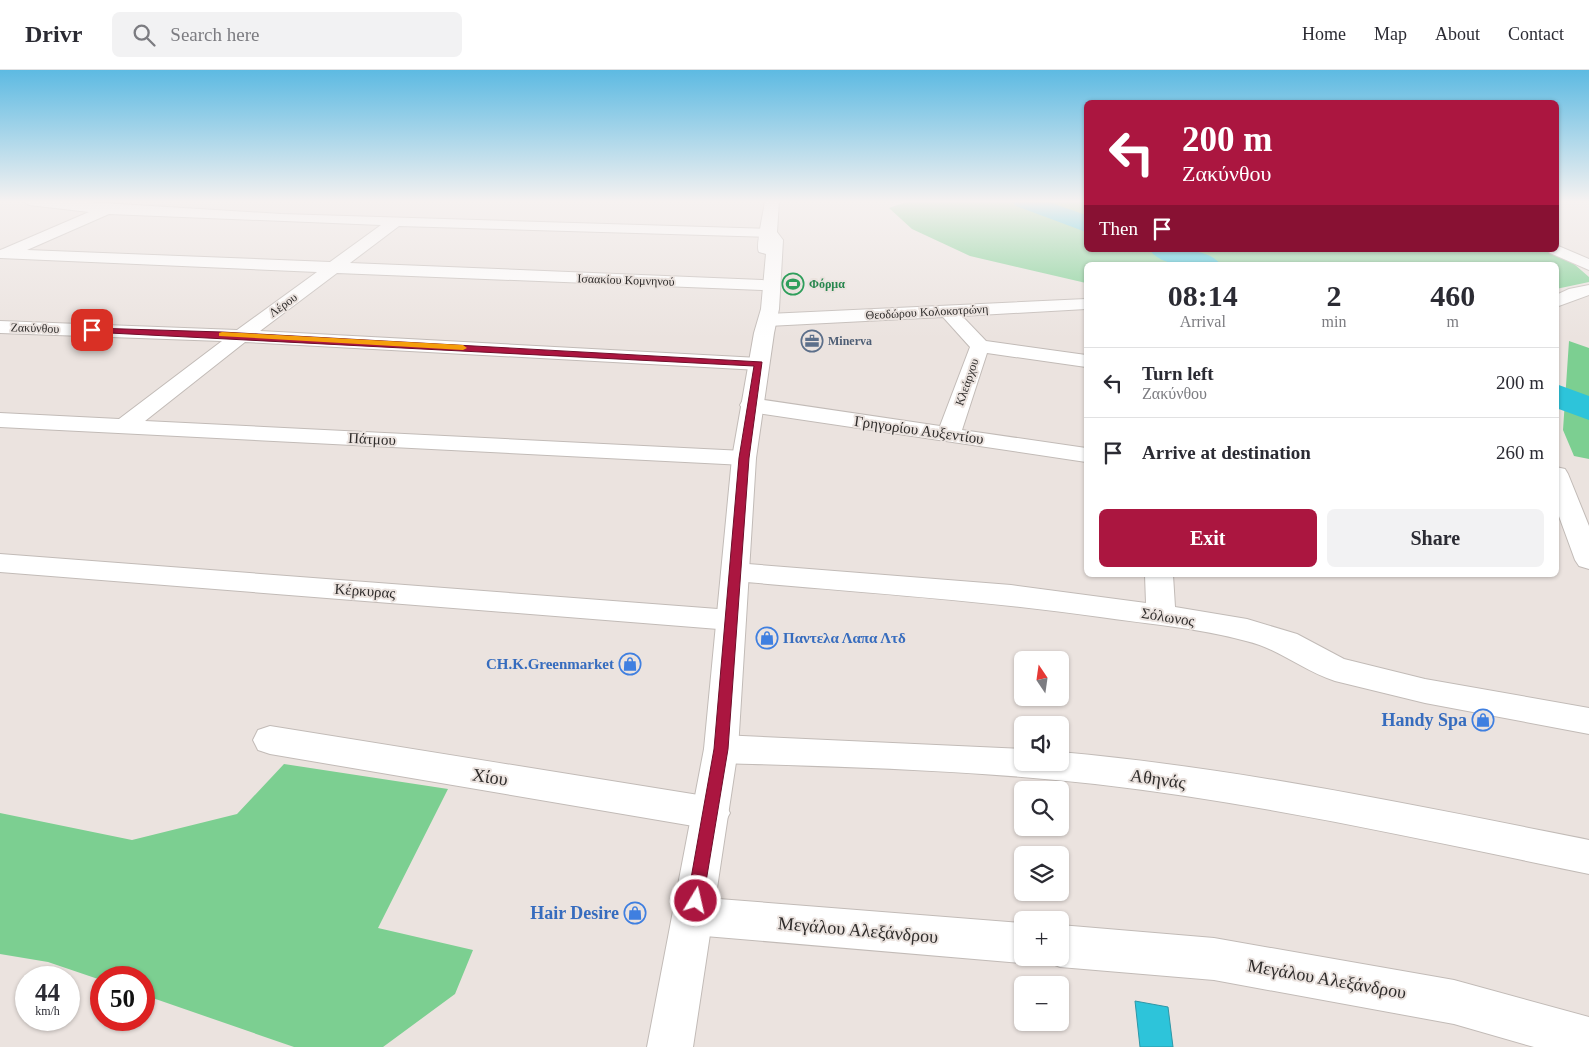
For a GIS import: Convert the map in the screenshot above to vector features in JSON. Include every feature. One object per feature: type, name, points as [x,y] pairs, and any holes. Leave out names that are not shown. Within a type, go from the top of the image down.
[{"type":"street","name":"Ισαακίου Κομνηνού","points":[[2,250],[15,247]]},
{"type":"street","name":"Λέρου","points":[[124,426],[241,336],[362,247]]},
{"type":"street","points":[[765,247],[758,310],[768,320]]},
{"type":"street","points":[[670,1047],[721,749],[744,458],[751,405],[768,320],[774,247]]},
{"type":"street","points":[[1573,247],[1589,254]]},
{"type":"street","name":"Ισαακίου Κομνηνού","points":[[2,250],[762,286]]},
{"type":"street","points":[[1559,251],[1589,265]]},
{"type":"street","points":[[1559,301],[1575,293],[1589,290]]},
{"type":"street","name":"Θεοδώρου Κολοκοτρώνη","points":[[768,320],[1084,304]]},
{"type":"street","name":"Κλεάρχου","points":[[948,311],[980,346],[949,434]]},
{"type":"street","name":"Ζακύνθου","points":[[0,327],[241,336],[759,364]]},
{"type":"street","points":[[980,346],[1084,361]]},
{"type":"street","name":"Γρηγορίου Αυξεντίου","points":[[751,405],[1084,455]]},
{"type":"street","name":"Πάτμου","points":[[0,420],[744,458]]},
{"type":"street","points":[[1559,490],[1567,531],[1589,560]]},
{"type":"street","name":"Κέρκυρας","points":[[0,563],[731,620]]},
{"type":"street","name":"Σόλωνος","points":[[735,572],[1011,595],[1161,615],[1247,630],[1286,642],[1335,669],[1424,691],[1589,721]]},
{"type":"street","points":[[1159,577],[1161,615]]},
{"type":"street","name":"Χίου","points":[[270,740],[711,813]]},
{"type":"street","name":"Αθηνάς","points":[[721,749],[954,757],[1146,776],[1368,812],[1589,857]]},
{"type":"street","name":"Μεγάλου Αλεξάνδρου","points":[[693,916],[1014,942]]},
{"type":"street","name":"Μεγάλου Αλεξάνδρου","points":[[1069,947],[1214,959],[1454,1002],[1589,1040]]},
{"type":"green space","points":[[950,247],[1084,247],[1084,252],[1549,252],[1574,264],[1589,277],[1589,282],[1559,288],[1559,262],[1084,262],[1084,283],[970,256]]},
{"type":"green space","points":[[1569,341],[1589,348],[1589,459],[1574,456],[1563,430]]},
{"type":"green space","points":[[284,764],[448,789],[378,928],[473,950],[455,994],[383,1047],[294,1047],[155,999],[155,966],[90,966],[90,976],[80,973],[80,966],[60,966],[48,962],[0,954],[0,813],[132,840],[237,814]]},
{"type":"water","points":[[1135,1001],[1168,1007],[1173,1047],[1140,1047]]},
{"type":"waterway","points":[[1169,252],[1198,262]]},
{"type":"waterway","points":[[1559,396],[1589,409]]},
{"type":"slow traffic","points":[[222,335],[463,348]]},
{"type":"place","name":"Φόρμα","points":[[793,284]]},
{"type":"place","name":"Minerva","points":[[812,341]]},
{"type":"place","name":"Παντελα Λαπα Λτδ","points":[[767,638]]},
{"type":"place","name":"CH.K.Greenmarket","points":[[630,664]]},
{"type":"place","name":"Handy Spa","points":[[1483,720]]},
{"type":"place","name":"Hair Desire","points":[[635,913]]},
{"type":"route","points":[[92,330],[222,335],[759,364],[744,458],[721,749],[696,901]]}]
